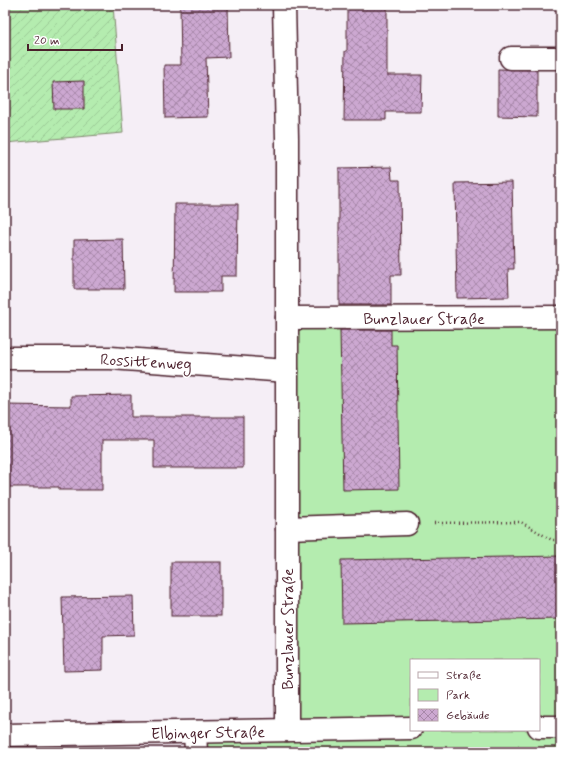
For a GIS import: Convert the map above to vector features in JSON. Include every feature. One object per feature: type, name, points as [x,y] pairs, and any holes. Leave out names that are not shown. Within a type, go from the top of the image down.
[{"type":"street","name":"Bunzlauer Straße","points":[[284,5],[287,138],[287,730]]},
{"type":"street","points":[[511,58],[561,58]]},
{"type":"street","name":"Bunzlauer Straße","points":[[287,318],[561,317]]},
{"type":"street","name":"Rossittenweg","points":[[5,358],[111,358],[287,371]]},
{"type":"street","points":[[287,528],[407,524]]},
{"type":"street","points":[[540,727],[561,727]]},
{"type":"street","name":"Elbinger Straße","points":[[5,735],[196,742],[287,730],[410,728]]},
{"type":"path","points":[[407,524],[521,522],[552,540],[561,540]]},
{"type":"green space","points":[[5,5],[113,5],[123,133],[5,143]]},
{"type":"green space","points":[[561,317],[561,752],[196,752],[195,732],[286,730],[287,318]]},
{"type":"building","points":[[180,5],[228,5],[229,57],[206,58],[208,117],[165,118],[164,65],[181,65]]},
{"type":"building","points":[[347,5],[387,5],[387,75],[422,75],[421,112],[386,112],[386,120],[344,120]]},
{"type":"building","points":[[498,69],[537,70],[537,117],[498,116]]},
{"type":"building","points":[[84,81],[84,109],[54,109],[53,82]]},
{"type":"building","points":[[391,167],[392,180],[400,180],[401,275],[391,275],[391,305],[339,305],[339,168]]},
{"type":"building","points":[[512,182],[514,269],[508,269],[509,297],[457,298],[455,183]]},
{"type":"building","points":[[175,204],[238,204],[237,276],[221,276],[221,292],[174,292]]},
{"type":"building","points":[[123,239],[124,289],[74,289],[74,240]]},
{"type":"building","points":[[340,330],[391,330],[391,345],[397,345],[399,489],[343,490]]},
{"type":"building","points":[[131,395],[131,417],[243,417],[243,468],[154,468],[154,440],[102,440],[102,490],[59,490],[59,487],[5,487],[5,405],[71,406],[71,396]]},
{"type":"building","points":[[561,556],[561,619],[342,623],[341,560]]},
{"type":"building","points":[[171,562],[221,562],[221,616],[171,616]]},
{"type":"building","points":[[133,596],[134,635],[103,636],[103,670],[64,671],[62,597]]}]
